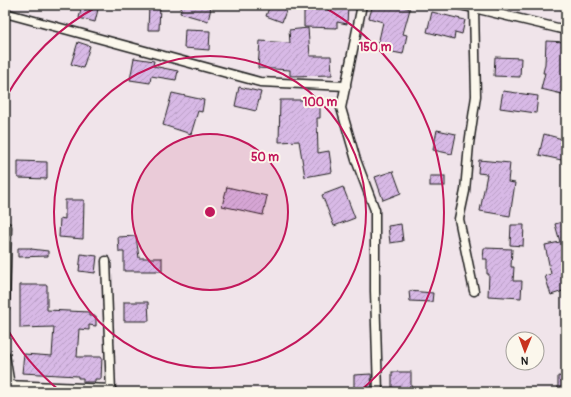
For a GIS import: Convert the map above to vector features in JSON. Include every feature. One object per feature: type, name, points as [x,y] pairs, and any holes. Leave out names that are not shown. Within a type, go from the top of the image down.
[{"type":"street","points":[[362,5],[341,108],[356,160],[375,210],[375,291],[378,392]]},
{"type":"street","points":[[460,5],[566,30]]},
{"type":"street","points":[[474,8],[476,96],[469,144],[465,191],[459,219],[474,291]]},
{"type":"street","points":[[5,13],[260,82],[346,86]]},
{"type":"street","points":[[5,227],[7,227],[5,307]]},
{"type":"street","points":[[5,356],[8,387],[111,390],[106,261]]},
{"type":"building","points":[[82,5],[99,5],[95,22],[79,18]]},
{"type":"building","points":[[149,5],[160,5],[159,30],[148,30]]},
{"type":"building","points":[[182,5],[208,5],[207,7],[211,8],[208,21],[180,13]]},
{"type":"building","points":[[270,5],[288,5],[282,22],[266,16]]},
{"type":"building","points":[[304,5],[348,5],[347,24],[337,22],[337,28],[304,27]]},
{"type":"building","points":[[373,5],[397,5],[410,9],[403,34],[407,35],[403,54],[377,49],[383,22],[369,18]]},
{"type":"building","points":[[432,12],[465,20],[462,34],[455,32],[454,39],[427,32]]},
{"type":"building","points":[[308,28],[310,56],[331,56],[332,75],[290,76],[290,70],[258,68],[260,41],[290,43],[289,30]]},
{"type":"building","points":[[185,30],[210,31],[209,50],[184,48]]},
{"type":"building","points":[[546,41],[566,42],[566,95],[541,89],[545,73],[543,73]]},
{"type":"building","points":[[78,42],[90,46],[83,68],[71,64]]},
{"type":"building","points":[[495,57],[521,58],[520,77],[494,76]]},
{"type":"building","points":[[134,58],[154,61],[153,66],[178,71],[176,80],[151,76],[150,83],[130,80]]},
{"type":"building","points":[[239,87],[261,92],[256,111],[235,106]]},
{"type":"building","points":[[503,91],[538,96],[536,113],[500,108]]},
{"type":"building","points":[[172,93],[204,100],[202,112],[198,111],[191,134],[163,125]]},
{"type":"building","points":[[280,100],[320,100],[320,118],[317,118],[318,153],[329,151],[332,172],[305,177],[299,141],[279,142]]},
{"type":"building","points":[[437,130],[456,134],[452,154],[433,150]]},
{"type":"building","points":[[544,134],[566,140],[566,161],[539,155]]},
{"type":"building","points":[[479,160],[510,163],[508,182],[515,183],[510,216],[480,211],[487,174],[478,173]]},
{"type":"building","points":[[18,161],[47,162],[47,179],[18,178]]},
{"type":"building","points":[[393,171],[401,193],[383,200],[375,177]]},
{"type":"building","points":[[430,176],[445,176],[445,186],[430,186]]},
{"type":"building","points":[[227,187],[267,196],[263,215],[222,206]]},
{"type":"building","points":[[343,187],[355,218],[334,226],[322,195]]},
{"type":"building","points":[[65,200],[84,200],[83,239],[59,237],[60,218],[65,219]]},
{"type":"building","points":[[566,221],[566,290],[551,295],[545,276],[551,274],[545,245],[560,242],[555,224]]},
{"type":"building","points":[[401,224],[403,241],[390,243],[388,226]]},
{"type":"building","points":[[511,225],[524,225],[523,246],[510,245]]},
{"type":"building","points":[[136,236],[139,258],[162,258],[162,271],[124,271],[124,252],[119,252],[118,237]]},
{"type":"building","points":[[18,248],[31,248],[48,251],[48,256],[18,257]]},
{"type":"building","points":[[484,248],[512,249],[511,267],[514,267],[513,281],[522,281],[521,298],[488,296],[489,274],[487,274],[487,259],[483,259]]},
{"type":"building","points":[[81,254],[97,256],[95,273],[79,271]]},
{"type":"building","points":[[20,285],[47,285],[47,310],[89,312],[89,316],[96,316],[96,326],[89,325],[89,330],[79,329],[77,357],[102,357],[101,379],[95,379],[95,382],[83,382],[83,378],[78,378],[78,376],[22,373],[24,354],[52,356],[54,327],[20,328]]},
{"type":"building","points":[[409,291],[433,293],[432,302],[410,301]]},
{"type":"building","points":[[124,302],[148,302],[149,321],[124,321]]},
{"type":"building","points":[[392,372],[411,372],[411,392],[392,392]]},
{"type":"building","points":[[371,374],[372,392],[354,392],[354,375]]},
{"type":"building","points":[[558,376],[566,377],[566,392],[558,392]]}]
